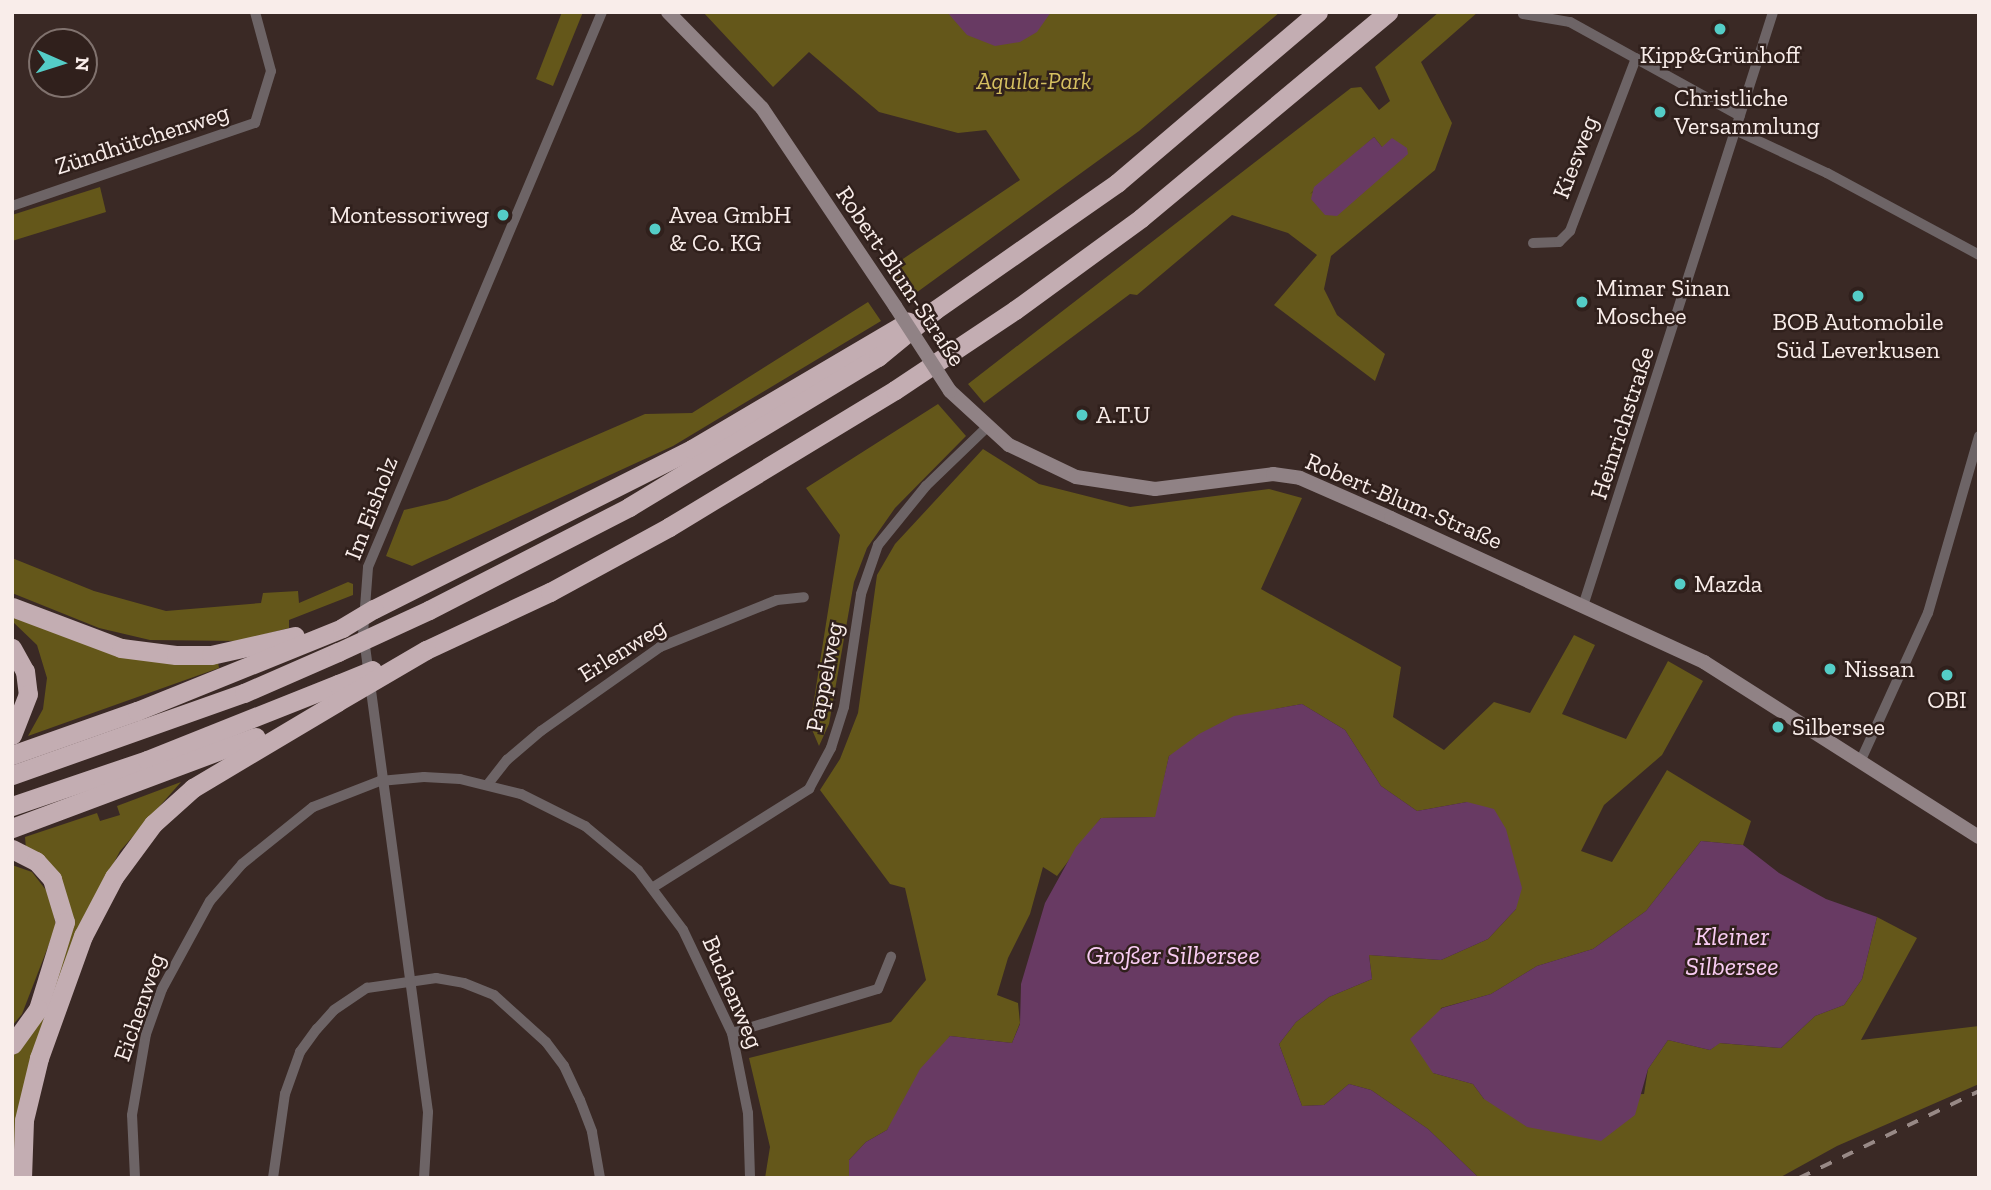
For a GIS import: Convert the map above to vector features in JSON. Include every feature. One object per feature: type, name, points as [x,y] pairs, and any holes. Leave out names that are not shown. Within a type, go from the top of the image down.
[{"type":"highway","points":[[12,775],[244,693],[338,652],[429,610],[629,506],[754,435],[878,357],[935,310],[1116,183],[1318,12]]},
{"type":"highway","points":[[12,828],[196,763],[550,592],[668,527],[895,390],[1015,310],[1140,218],[1388,12]]},
{"type":"highway","points":[[12,755],[175,696],[419,587],[692,449],[877,337],[935,310]]},
{"type":"highway","points":[[12,607],[121,648],[176,655],[256,648],[341,624]]},
{"type":"highway","points":[[12,648],[28,686],[22,719],[12,735]]},
{"type":"highway","points":[[12,806],[337,693]]},
{"type":"highway","points":[[22,1178],[24,1120],[38,1058],[83,936],[114,877],[153,824],[193,788],[337,693]]},
{"type":"highway","points":[[12,849],[36,862],[52,879],[65,922],[38,1009],[12,1045]]},
{"type":"main road","name":"Robert-Blum-Straße","points":[[668,12],[762,108],[950,391],[986,428],[1043,464],[1116,486],[1155,489],[1251,475],[1300,478],[1704,662],[1979,837]]},
{"type":"street","name":"Zündhütchenweg","points":[[12,206],[255,122],[271,71],[256,12]]},
{"type":"street","name":"Im Eisholz","points":[[424,1178],[428,1112],[380,781],[363,634],[368,567],[602,12]]},
{"type":"street","name":"Heinrichstraße","points":[[1583,606],[1773,12]]},
{"type":"street","points":[[1523,14],[1570,22],[1740,116]]},
{"type":"street","name":"Kiesweg","points":[[1533,243],[1559,242],[1570,231],[1636,58]]},
{"type":"street","points":[[1735,130],[1827,173],[1979,255]]},
{"type":"street","name":"Pappelweg","points":[[652,888],[809,789],[831,748],[844,707],[861,594],[878,545],[926,486],[986,428]]},
{"type":"street","points":[[1860,762],[1928,612],[1979,436]]},
{"type":"street","name":"Erlenweg","points":[[488,784],[506,760],[541,731],[657,649],[777,600],[804,597]]},
{"type":"street","name":"Buchenweg","points":[[380,781],[425,777],[488,784],[521,794],[585,826],[619,851],[652,888],[683,930],[732,1033],[747,1101],[750,1178]]},
{"type":"street","name":"Eichenweg","points":[[135,1178],[132,1115],[136,1079],[162,989],[185,942],[242,864],[278,831],[313,807],[380,781]]},
{"type":"street","points":[[732,1033],[878,989],[891,957]]},
{"type":"street","points":[[273,1178],[285,1094],[300,1052],[353,995],[380,983],[408,979],[464,983],[494,995],[522,1017],[564,1066],[592,1132],[600,1178]]},
{"type":"green space","points":[[562,12],[583,12],[553,86],[536,79]]},
{"type":"green space","name":"Aquila-Park","points":[[703,12],[1280,12],[1139,131],[909,298],[888,269],[1020,180],[986,130],[958,133],[879,112],[809,52],[773,87]]},
{"type":"green space","points":[[1439,12],[1478,12],[1421,62],[1452,123],[1435,170],[1331,256],[1324,289],[1337,315],[1385,354],[1375,381],[1274,305],[1317,255],[1288,233],[1232,215],[1137,295],[1130,294],[984,403],[968,384],[1351,88],[1361,87],[1379,110],[1390,101],[1375,67]],"holes":[[[1374,137],[1382,147],[1310,194]]]},
{"type":"green space","points":[[100,187],[106,212],[12,241],[12,215]]},
{"type":"green space","points":[[868,302],[881,321],[673,446],[412,566],[386,556],[404,510],[447,500],[645,414],[692,413]]},
{"type":"green space","points":[[938,404],[966,436],[895,508],[867,548],[854,582],[829,724],[819,746],[810,725],[840,535],[806,488]]},
{"type":"green space","points":[[983,449],[1039,484],[1130,507],[1269,489],[1302,498],[1261,589],[1401,667],[1393,717],[1444,750],[1494,702],[1530,713],[1574,635],[1595,645],[1562,714],[1626,739],[1668,661],[1703,681],[1662,755],[1604,805],[1581,851],[1612,862],[1667,770],[1751,821],[1743,845],[1701,841],[1646,911],[1593,949],[1537,966],[1491,994],[1441,1008],[1433,1073],[1473,1084],[1484,1099],[1644,1094],[1648,1069],[1668,1040],[1710,1050],[1719,1043],[1781,1048],[1815,1016],[1844,1005],[1862,979],[1877,917],[1917,938],[1861,1040],[1979,1026],[1979,1084],[1837,1146],[1779,1178],[1479,1178],[1428,1129],[1371,1090],[1349,1084],[1324,1105],[1302,1106],[1279,1044],[1296,1022],[1329,997],[1372,979],[1369,955],[1441,960],[1488,939],[1516,909],[1467,802],[1417,811],[1381,786],[1345,730],[1302,704],[1275,709],[1169,756],[1156,817],[1101,818],[1057,876],[1043,867],[1030,914],[1008,958],[997,995],[1018,1003],[1020,1023],[1012,1043],[950,1036],[887,1130],[866,1142],[849,1160],[849,1178],[765,1178],[770,1147],[749,1058],[891,1022],[926,980],[905,888],[890,884],[820,790],[840,759],[858,713],[877,575],[895,544]]},
{"type":"green space","points":[[12,558],[94,591],[166,611],[261,603],[263,593],[298,591],[299,603],[348,582],[353,584],[353,595],[289,620],[289,628],[239,641],[150,640],[99,628],[12,593]]},
{"type":"green space","points":[[12,612],[218,662],[219,668],[28,736],[43,709],[47,678],[37,645],[12,621]]},
{"type":"green space","points":[[181,782],[120,851],[77,934],[17,1178],[12,1178],[12,1053],[69,931],[26,849],[25,837],[97,813],[100,821],[120,815],[117,806]]},
{"type":"green space","points":[[12,865],[32,872],[49,894],[56,926],[22,1014],[12,1026]]},
{"type":"water","points":[[947,12],[1051,12],[1037,32],[1020,42],[995,46],[967,35]]},
{"type":"water","points":[[1374,137],[1382,147],[1392,138],[1407,148],[1408,154],[1337,216],[1325,215],[1311,199],[1314,187]]},
{"type":"water","name":"Großer Silbersee","points":[[1302,704],[1345,730],[1381,786],[1417,811],[1467,802],[1494,809],[1506,829],[1522,888],[1516,909],[1488,939],[1441,960],[1369,955],[1372,979],[1329,997],[1296,1022],[1279,1044],[1302,1106],[1324,1105],[1349,1084],[1371,1090],[1428,1129],[1479,1178],[849,1178],[849,1160],[866,1142],[887,1130],[920,1069],[950,1036],[1012,1043],[1020,1024],[1021,984],[1045,903],[1076,847],[1101,818],[1155,817],[1169,756],[1199,734],[1234,716]]},
{"type":"water","name":"Kleiner Silbersee","points":[[1701,841],[1743,845],[1779,873],[1826,899],[1877,917],[1862,979],[1844,1005],[1815,1016],[1781,1048],[1720,1043],[1710,1050],[1668,1040],[1648,1069],[1635,1115],[1601,1141],[1527,1127],[1484,1099],[1473,1084],[1433,1073],[1410,1039],[1442,1008],[1491,994],[1537,966],[1593,949],[1646,911]]},
{"type":"railway","points":[[1799,1178],[1979,1091]]},
{"type":"place","name":"Kipp&Grünhoff","points":[[1720,29]]},
{"type":"place","name":"Christliche Versammlung","points":[[1660,112]]},
{"type":"place","name":"Montessoriweg","points":[[503,215]]},
{"type":"place","name":"Avea GmbH & Co. KG","points":[[655,229]]},
{"type":"place","name":"BOB Automobile Süd Leverkusen","points":[[1858,296]]},
{"type":"place","name":"Mimar Sinan Moschee","points":[[1582,302]]},
{"type":"place","name":"A.T.U","points":[[1082,415]]},
{"type":"place","name":"Mazda","points":[[1680,584]]},
{"type":"place","name":"Nissan","points":[[1830,669]]},
{"type":"place","name":"OBI","points":[[1947,675]]},
{"type":"place","name":"Silbersee","points":[[1778,727]]}]
